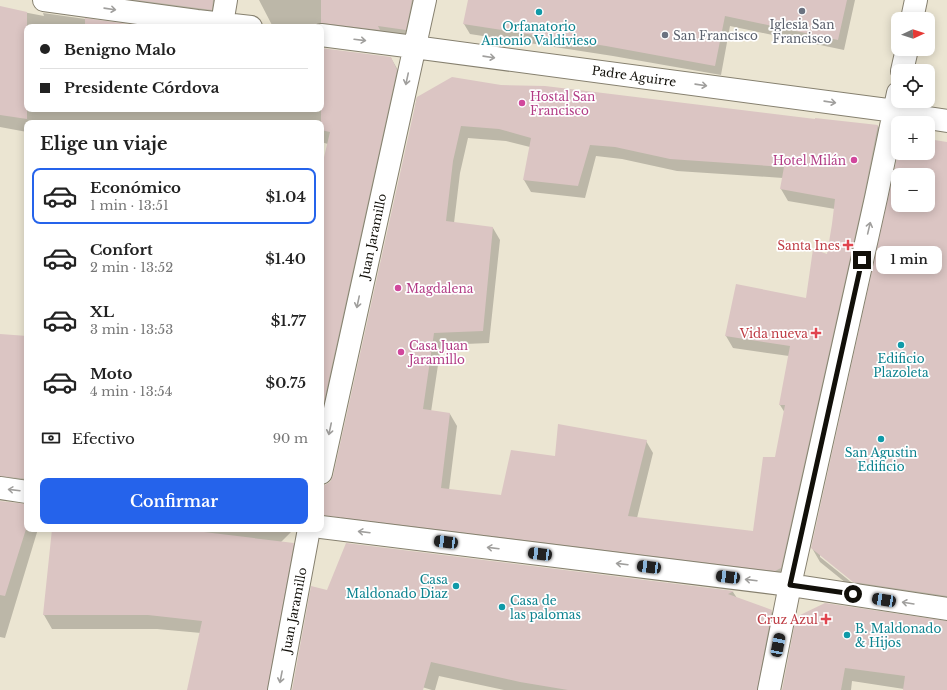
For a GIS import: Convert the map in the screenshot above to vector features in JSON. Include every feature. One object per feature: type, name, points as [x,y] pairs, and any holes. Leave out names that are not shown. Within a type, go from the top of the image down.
[{"type":"street","points":[[44,0],[222,24],[226,0]]},
{"type":"street","name":"Juan Jaramillo","points":[[324,459],[425,0]]},
{"type":"street","points":[[913,12],[916,0]]},
{"type":"street","name":"Padre Aguirre","points":[[324,35],[891,101]]},
{"type":"street","points":[[769,690],[790,585],[895,108]]},
{"type":"street","name":"Padre Aguirre","points":[[904,108],[915,116],[947,121]]},
{"type":"street","points":[[0,488],[24,492]]},
{"type":"street","points":[[324,527],[790,585],[947,609]]},
{"type":"street","name":"Juan Jaramillo","points":[[278,690],[308,532]]},
{"type":"building","points":[[136,0],[213,0],[212,10]]},
{"type":"building","points":[[321,0],[412,0],[406,30],[378,26],[380,30],[321,23]]},
{"type":"building","points":[[468,0],[847,0],[838,40],[725,16],[715,66],[606,46],[463,24]]},
{"type":"building","points":[[0,6],[27,12],[27,24],[24,24],[24,112],[27,112],[27,119],[0,115]]},
{"type":"building","points":[[85,18],[128,24],[85,24]]},
{"type":"building","points":[[324,48],[391,57],[397,70],[324,401],[324,157],[330,132],[324,131],[324,120],[321,120],[321,112],[324,112]]},
{"type":"building","points":[[452,77],[501,85],[545,86],[815,119],[878,125],[864,195],[781,568],[775,571],[324,515],[324,485],[330,482],[333,476],[417,97]],"holes":[[[461,126],[499,129],[531,138],[523,180],[578,186],[590,145],[615,147],[670,159],[784,167],[780,189],[835,199],[827,254],[813,249],[806,298],[736,284],[725,336],[790,346],[779,405],[785,405],[775,457],[763,457],[753,531],[628,516],[647,440],[558,424],[555,456],[511,450],[501,495],[441,488],[450,413],[423,409],[434,333],[483,331],[493,227],[446,221],[453,161]]]},
{"type":"building","points":[[935,140],[947,142],[947,596],[853,582],[811,548],[891,185],[891,212],[935,212],[935,168],[895,168],[896,160],[935,160]]},
{"type":"building","points":[[0,334],[24,336],[24,479],[0,476]]},
{"type":"building","points":[[0,501],[24,504],[25,532],[5,596],[0,595]]},
{"type":"building","points":[[52,532],[204,532],[294,543],[267,690],[187,690],[202,621],[148,615],[43,615]]},
{"type":"building","points":[[346,543],[734,591],[728,594],[772,610],[757,690],[568,690],[520,682],[431,662],[423,690],[292,690],[311,586],[327,590]]},
{"type":"building","points":[[825,603],[947,621],[947,690],[903,690],[905,676],[845,668],[841,690],[782,690],[796,617]]},
{"type":"place","name":"Iglesia San Francisco","points":[[802,11]]},
{"type":"place","name":"Orfanatorio Antonio Valdivieso","points":[[539,12]]},
{"type":"place","name":"San Francisco","points":[[665,35]]},
{"type":"place","name":"Hostal San Francisco","points":[[522,103]]},
{"type":"place","name":"Hotel Milán","points":[[854,160]]},
{"type":"place","name":"Santa Ines","points":[[848,245]]},
{"type":"place","name":"Magdalena","points":[[398,288]]},
{"type":"place","name":"Vida nueva","points":[[816,333]]},
{"type":"place","name":"Edificio Plazoleta","points":[[901,345]]},
{"type":"place","name":"Casa Juan Jaramillo","points":[[401,352]]},
{"type":"place","name":"San Agustin Edificio","points":[[881,439]]},
{"type":"place","name":"Casa Maldonado Diaz","points":[[456,586]]},
{"type":"place","name":"Casa de las palomas","points":[[502,607]]},
{"type":"place","name":"Cruz Azul","points":[[826,619]]},
{"type":"place","name":"B. Maldonado & Hijos","points":[[847,635]]},
{"type":"route","points":[[853,594],[790,585],[862,260]]}]
